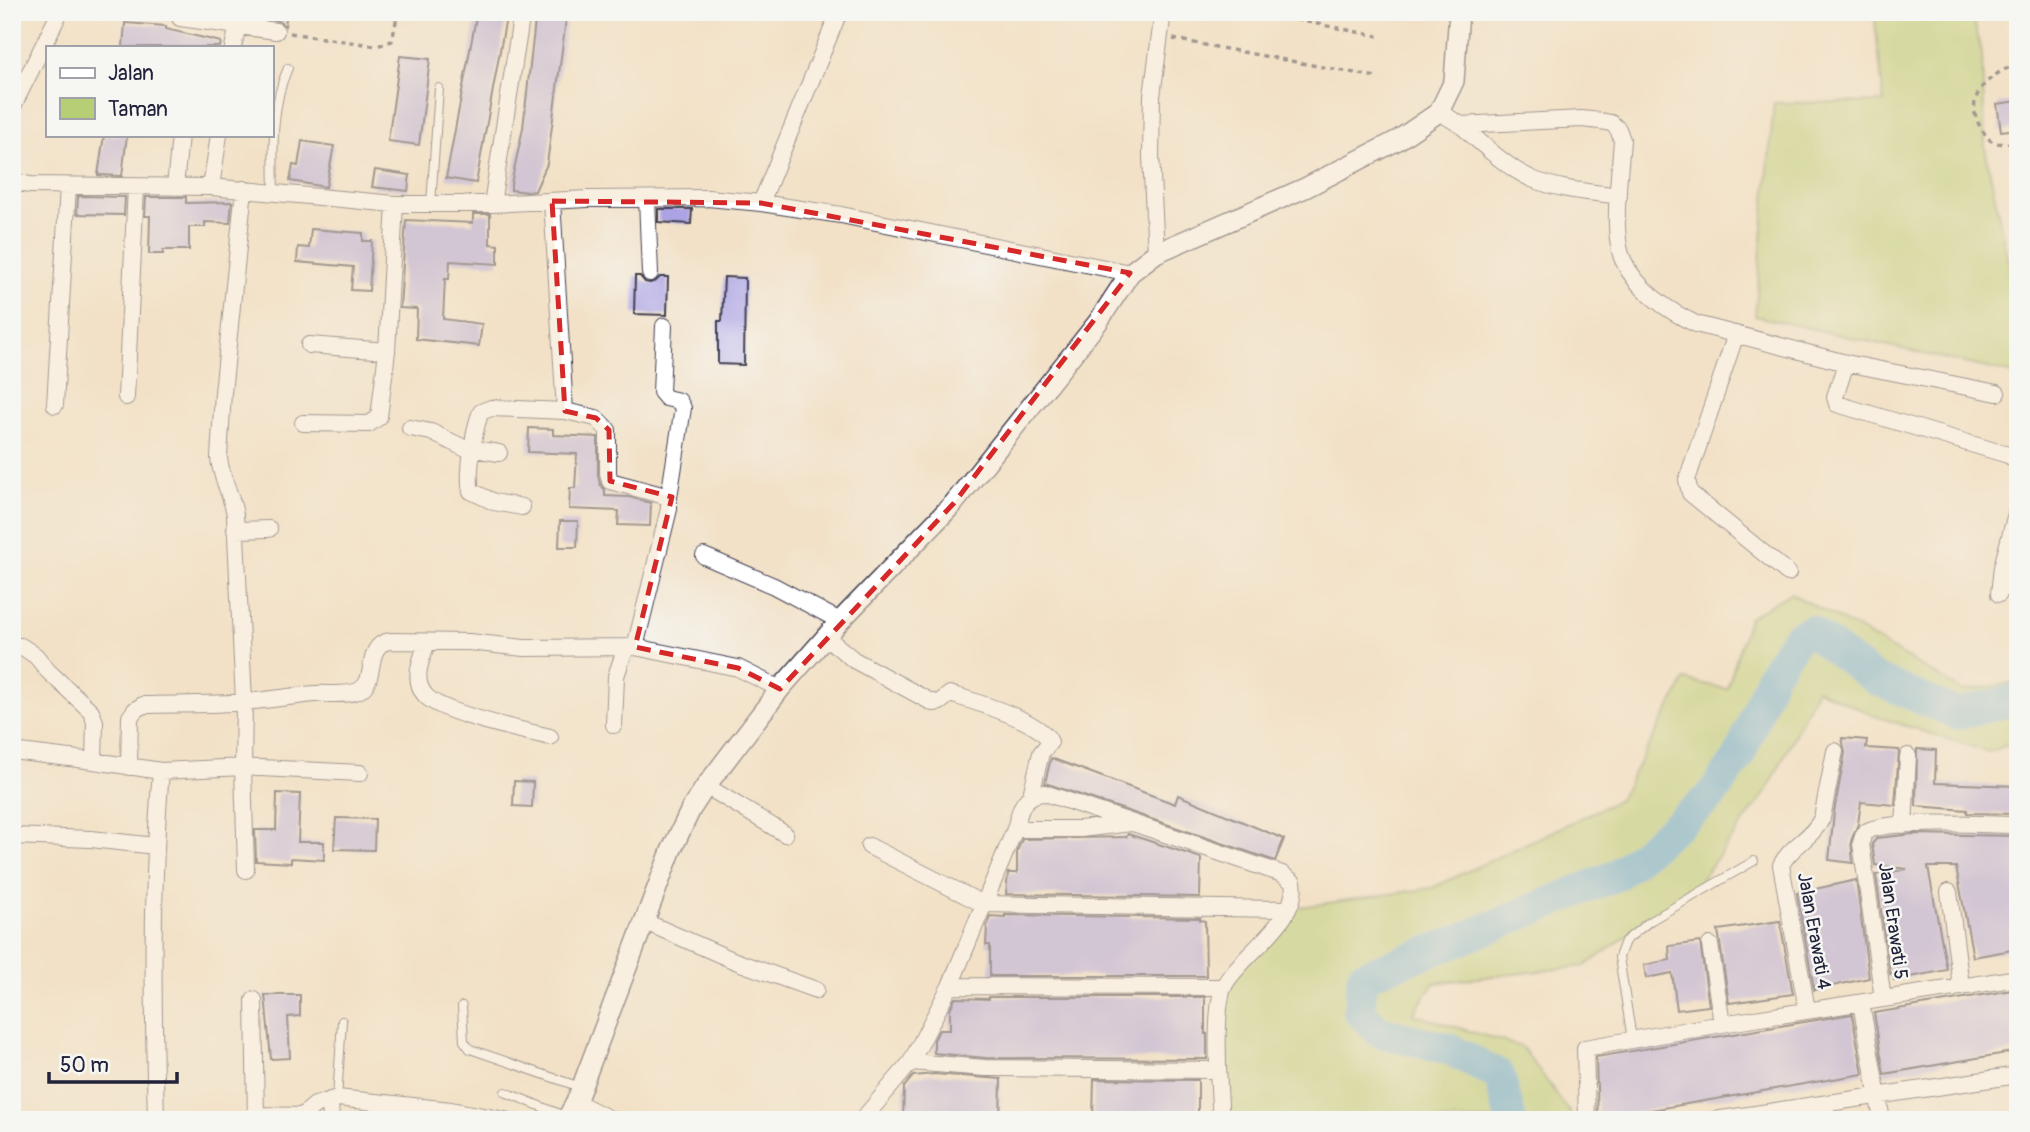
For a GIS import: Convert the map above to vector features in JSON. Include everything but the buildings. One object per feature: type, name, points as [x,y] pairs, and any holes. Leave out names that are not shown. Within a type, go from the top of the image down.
[{"type":"street","points":[[12,108],[60,12]]},
{"type":"street","points":[[492,204],[522,12]]},
{"type":"street","points":[[761,203],[839,12]]},
{"type":"street","points":[[1156,253],[1152,108],[1163,12]]},
{"type":"street","points":[[612,1120],[572,1106],[681,828],[706,786],[780,690],[840,621],[954,503],[1098,323],[1130,273],[1156,253],[1305,188],[1398,140],[1439,112],[1454,81],[1459,12]]},
{"type":"street","points":[[180,18],[276,31]]},
{"type":"street","points":[[233,46],[238,26]]},
{"type":"street","points":[[1439,112],[1461,125],[1484,146],[1529,178],[1546,184],[1619,196]]},
{"type":"street","points":[[1461,125],[1581,119],[1611,123],[1618,129],[1622,140],[1618,232],[1623,260],[1632,274],[1678,316],[1696,324],[1846,363],[1997,393]]},
{"type":"street","points":[[176,187],[180,136]]},
{"type":"street","points":[[211,187],[219,136]]},
{"type":"street","points":[[12,182],[68,186],[211,187],[395,204],[708,198],[841,215],[1130,273]]},
{"type":"street","points":[[55,405],[68,186]]},
{"type":"street","points":[[126,397],[136,187]]},
{"type":"street","points":[[244,189],[219,457],[234,508],[244,702],[246,870]]},
{"type":"street","points":[[647,199],[650,273]]},
{"type":"street","points":[[552,201],[565,411]]},
{"type":"street","points":[[303,423],[369,424],[377,420],[380,414],[387,351],[395,204]]},
{"type":"street","points":[[614,725],[617,676],[631,647],[669,509],[682,408],[679,401],[666,398],[661,392],[664,326]]},
{"type":"street","points":[[1736,334],[1687,480],[1687,488],[1788,573]]},
{"type":"street","points":[[309,345],[387,351]]},
{"type":"street","points":[[1846,363],[1835,397],[1836,404],[2008,455],[2018,461]]},
{"type":"street","points":[[522,507],[494,502],[471,491],[471,456],[479,417],[486,409],[565,411],[596,418],[608,429],[610,481],[669,497]]},
{"type":"street","points":[[410,428],[425,430],[456,445],[499,453]]},
{"type":"street","points":[[1999,594],[2002,567],[2018,506]]},
{"type":"street","points":[[234,530],[269,529]]},
{"type":"street","points":[[704,556],[775,586],[840,621]]},
{"type":"street","points":[[826,637],[854,660],[933,703],[940,702],[950,694],[989,707],[1039,730],[1049,742],[1041,753],[1031,795],[1023,804],[950,986],[911,1062],[862,1120]]},
{"type":"street","points":[[129,767],[130,718],[135,710],[143,705],[244,702],[352,693],[361,690],[367,683],[376,647],[382,642],[468,642],[524,648],[631,647],[738,668],[780,690]]},
{"type":"street","points":[[427,643],[418,672],[419,683],[425,696],[457,712],[550,737]]},
{"type":"street","points":[[12,646],[21,646],[36,656],[48,671],[88,706],[95,722],[94,761]]},
{"type":"street","points":[[12,751],[161,771],[243,767],[360,773]]},
{"type":"street","name":"Jalan Erawati 4","points":[[1807,1010],[1781,865],[1818,827],[1835,751]]},
{"type":"street","points":[[1909,755],[1904,825],[2018,825]]},
{"type":"street","points":[[156,1120],[153,962],[155,846],[161,771]]},
{"type":"street","points":[[706,786],[785,834]]},
{"type":"street","points":[[1031,795],[1053,794],[1282,874],[1289,878],[1294,886],[1287,909],[1224,987],[1221,996],[1218,1070],[1221,1120]]},
{"type":"street","points":[[1015,829],[1081,829],[1133,822]]},
{"type":"street","name":"Jalan Erawati 5","points":[[1883,999],[1862,837],[1868,829],[1904,825]]},
{"type":"street","points":[[12,836],[91,839],[155,846]]},
{"type":"street","points":[[869,846],[983,904],[1287,909]]},
{"type":"street","points":[[1949,892],[1961,986]]},
{"type":"street","points":[[643,921],[734,961],[816,990]]},
{"type":"street","points":[[1710,945],[1722,1024]]},
{"type":"street","points":[[1587,1120],[1585,1048],[2018,978]]},
{"type":"street","points":[[950,986],[1224,987]]},
{"type":"street","points":[[254,1000],[256,1118],[302,1116],[315,1105],[333,1099],[451,1110],[505,1120]]},
{"type":"street","points":[[1861,1003],[1882,1120]]},
{"type":"street","points":[[911,1062],[985,1068],[1218,1070]]},
{"type":"street","points":[[1714,1120],[1778,1115],[1878,1096],[2018,1075]]},
{"type":"street","points":[[331,1120],[333,1099]]},
{"type":"lane","points":[[274,192],[277,107],[288,68]]},
{"type":"lane","points":[[431,204],[439,88]]},
{"type":"lane","points":[[1632,1039],[1619,957],[1625,941],[1650,921],[1754,861]]},
{"type":"lane","points":[[462,1006],[464,1041],[470,1049],[572,1106]]},
{"type":"lane","points":[[333,1099],[342,1021]]},
{"type":"lane","points":[[505,1092],[572,1106]]},
{"type":"path","points":[[276,31],[377,46],[393,41],[398,12]]},
{"type":"path","points":[[1257,12],[1378,36]]},
{"type":"path","points":[[1161,37],[1376,77]]},
{"type":"path","points":[[2018,64],[1993,75],[1981,89],[1975,102],[1977,122],[1988,138],[1994,142],[2018,143]]},
{"type":"highlighted area","points":[[552,201],[761,203],[1130,273],[954,503],[780,689],[738,668],[635,647],[672,497],[610,481],[609,430],[596,418],[565,411]]},
{"type":"green space","points":[[1874,12],[1972,12],[1982,54],[1985,147],[2018,313],[2018,375],[1755,316],[1774,103],[1884,102]]},
{"type":"green space","points":[[1790,593],[1849,624],[1963,691],[2018,682],[2018,741],[1988,752],[1875,716],[1817,689],[1767,791],[1696,886],[1585,966],[1434,983],[1413,1014],[1522,1047],[1571,1114],[1568,1120],[1221,1120],[1221,995],[1287,909],[1432,888],[1619,800],[1685,680],[1727,689],[1749,618]]},
{"type":"waterway","points":[[1511,1120],[1499,1075],[1449,1049],[1380,1032],[1359,1011],[1363,976],[1455,942],[1617,875],[1711,796],[1739,757],[1772,674],[1797,637],[1810,631],[1875,679],[1957,714],[2018,699]]}]
